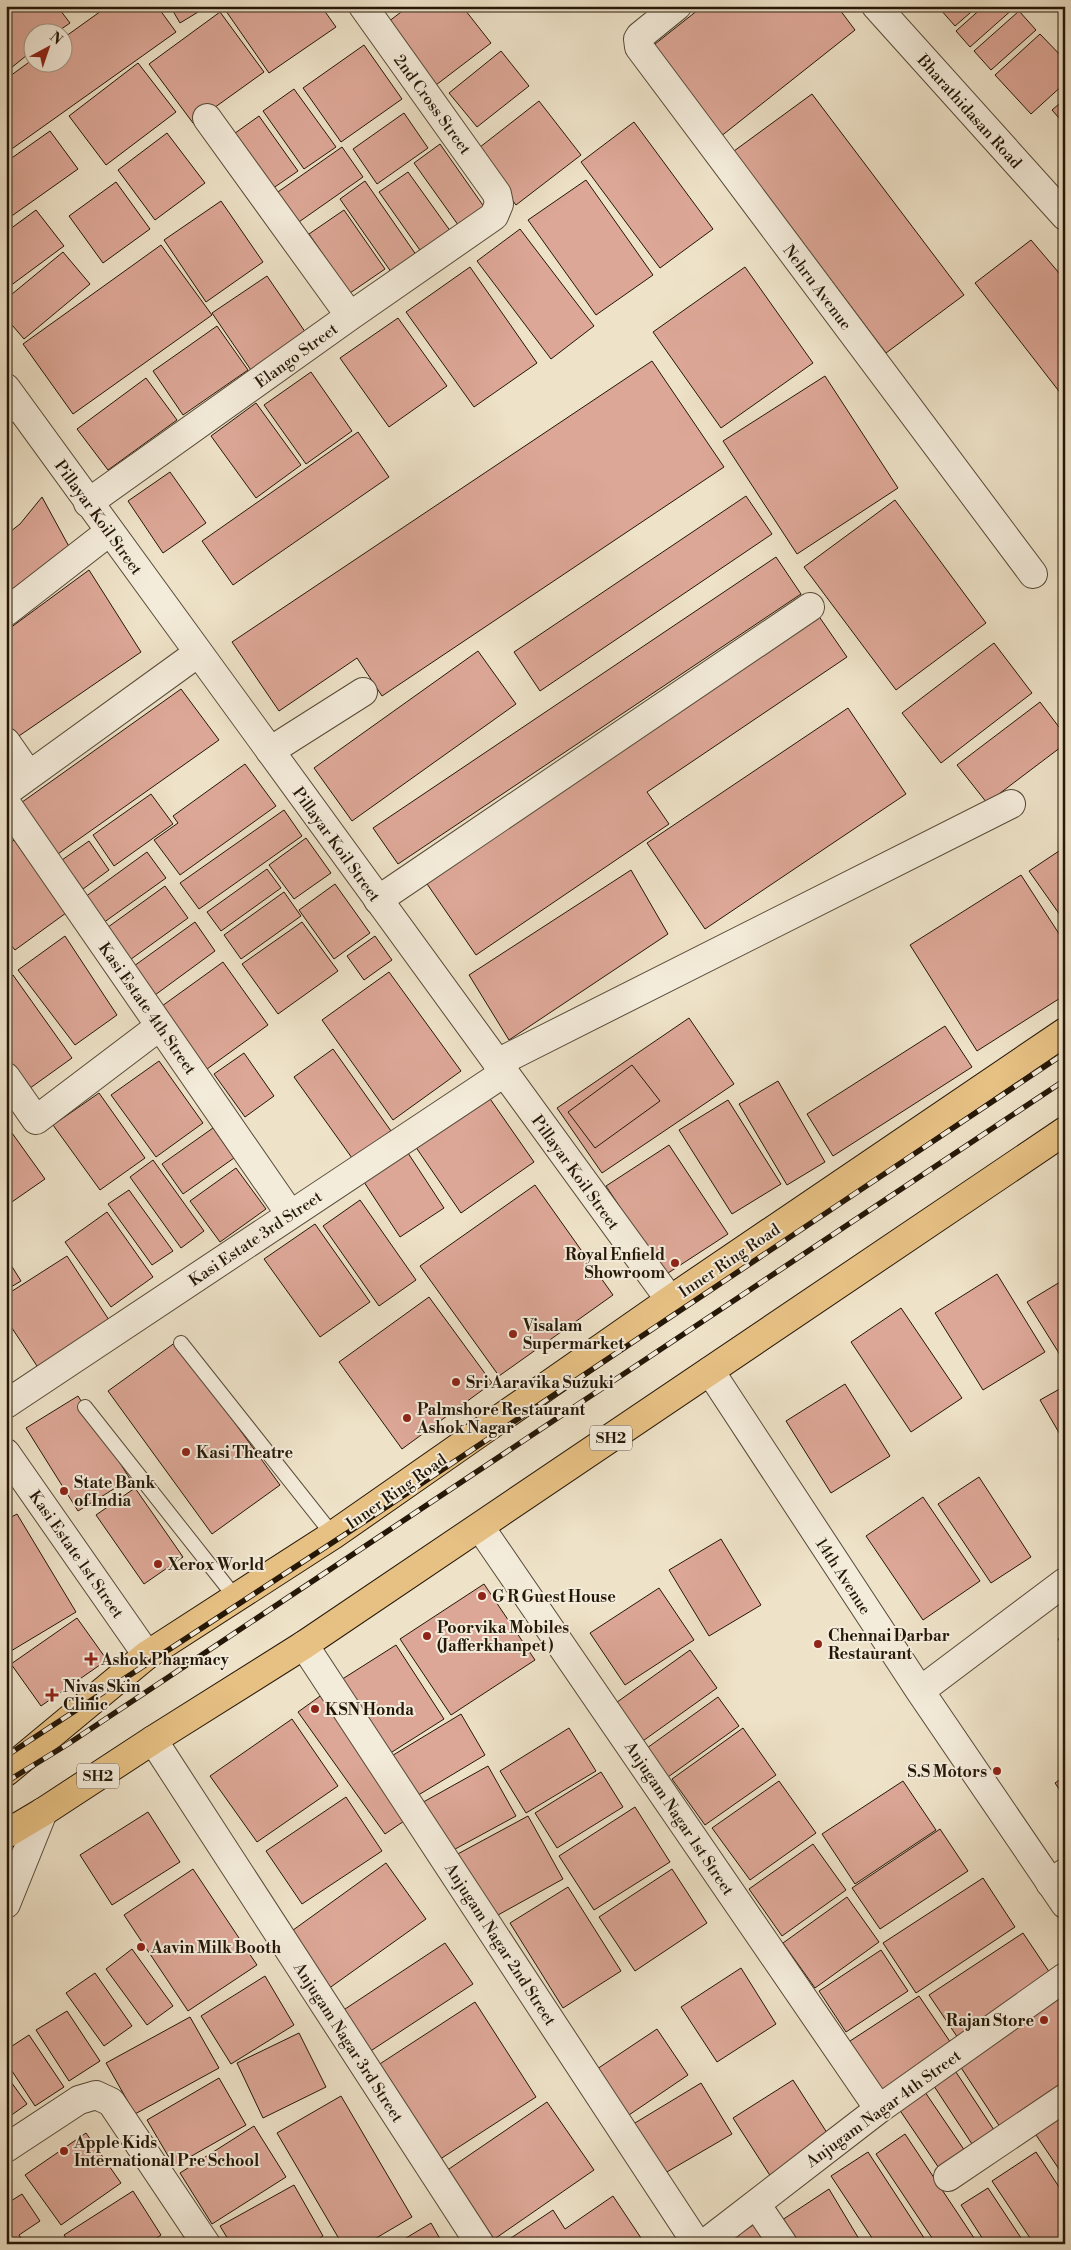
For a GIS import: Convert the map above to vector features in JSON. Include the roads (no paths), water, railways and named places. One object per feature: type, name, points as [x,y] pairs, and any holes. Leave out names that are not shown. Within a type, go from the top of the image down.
[{"type":"main road","name":"Inner Ring Road","points":[[7,1771],[147,1655],[333,1534],[670,1300],[1065,1032]]},
{"type":"main road","name":"SH2","points":[[6,1834],[304,1645],[1065,1131]]},
{"type":"street","name":"2nd Cross Street","points":[[363,6],[497,194],[499,204]]},
{"type":"street","name":"Nehru Avenue","points":[[677,6],[640,36],[638,39],[639,47],[1032,574]]},
{"type":"street","name":"Bharathidasan Road","points":[[876,6],[1065,216]]},
{"type":"street","points":[[207,118],[350,316]]},
{"type":"street","name":"Elango Street","points":[[88,503],[494,216],[499,204]]},
{"type":"street","name":"Pillayar Koil Street","points":[[11,404],[88,503],[670,1300]]},
{"type":"street","points":[[6,612],[109,532]]},
{"type":"street","points":[[378,900],[810,607]]},
{"type":"street","points":[[6,792],[198,653]]},
{"type":"street","points":[[270,751],[363,692]]},
{"type":"street","points":[[6,742],[29,775]]},
{"type":"street","name":"Kasi Estate 4th Street","points":[[6,803],[290,1214]]},
{"type":"street","name":"Kasi Estate 3rd Street","points":[[6,1404],[290,1214],[501,1068],[1010,804]]},
{"type":"street","points":[[6,1077],[36,1120],[160,1026]]},
{"type":"street","name":"14th Avenue","points":[[710,1371],[920,1691],[1060,1887]]},
{"type":"street","name":"Kasi Estate 1st Street","points":[[6,1453],[147,1655]]},
{"type":"street","name":"Anjugam Nagar 1st Street","points":[[480,1527],[879,2109]]},
{"type":"street","points":[[920,1691],[1065,1582]]},
{"type":"street","name":"Anjugam Nagar 2nd Street","points":[[304,1645],[697,2244]]},
{"type":"street","name":"Anjugam Nagar 3rd Street","points":[[153,1740],[480,2244]]},
{"type":"street","points":[[6,1904],[43,1812]]},
{"type":"street","name":"Anjugam Nagar 4th Street","points":[[704,2244],[879,2109],[1065,1977]]},
{"type":"street","points":[[6,2148],[79,2100],[96,2095],[111,2102],[206,2244]]},
{"type":"street","points":[[948,2177],[1065,2098]]},
{"type":"street","points":[[756,2204],[784,2244]]},
{"type":"lane","points":[[181,1343],[333,1534]]},
{"type":"lane","points":[[86,1407],[235,1597]]},
{"type":"railway","points":[[6,1756],[364,1522],[1065,1053]]},
{"type":"railway","points":[[6,1782],[68,1744],[1065,1080]]},
{"type":"place","name":"Royal Enfield Showroom","points":[[675,1263]]},
{"type":"place","name":"Visalam Supermarket","points":[[513,1334]]},
{"type":"place","name":"Sri Aaravika Suzuki","points":[[456,1382]]},
{"type":"place","name":"Palmshore Restaurant Ashok Nagar","points":[[407,1418]]},
{"type":"place","name":"Kasi Theatre","points":[[186,1452]]},
{"type":"place","name":"State Bank of India","points":[[64,1491]]},
{"type":"place","name":"Xerox World","points":[[158,1564]]},
{"type":"place","name":"G R Guest House","points":[[482,1596]]},
{"type":"place","name":"Poorvika Mobiles (Jafferkhanpet )","points":[[427,1636]]},
{"type":"place","name":"Chennai Darbar Restaurant","points":[[818,1644]]},
{"type":"place","name":"Ashok Pharmacy","points":[[91,1659]]},
{"type":"place","name":"Nivas Skin Clinic","points":[[52,1695]]},
{"type":"place","name":"KSN Honda","points":[[315,1709]]},
{"type":"place","name":"S.S Motors","points":[[997,1771]]},
{"type":"place","name":"Aavin Milk Booth","points":[[141,1947]]},
{"type":"place","name":"Rajan Store","points":[[1044,2020]]},
{"type":"place","name":"Apple Kids International Pre School","points":[[64,2151]]}]
